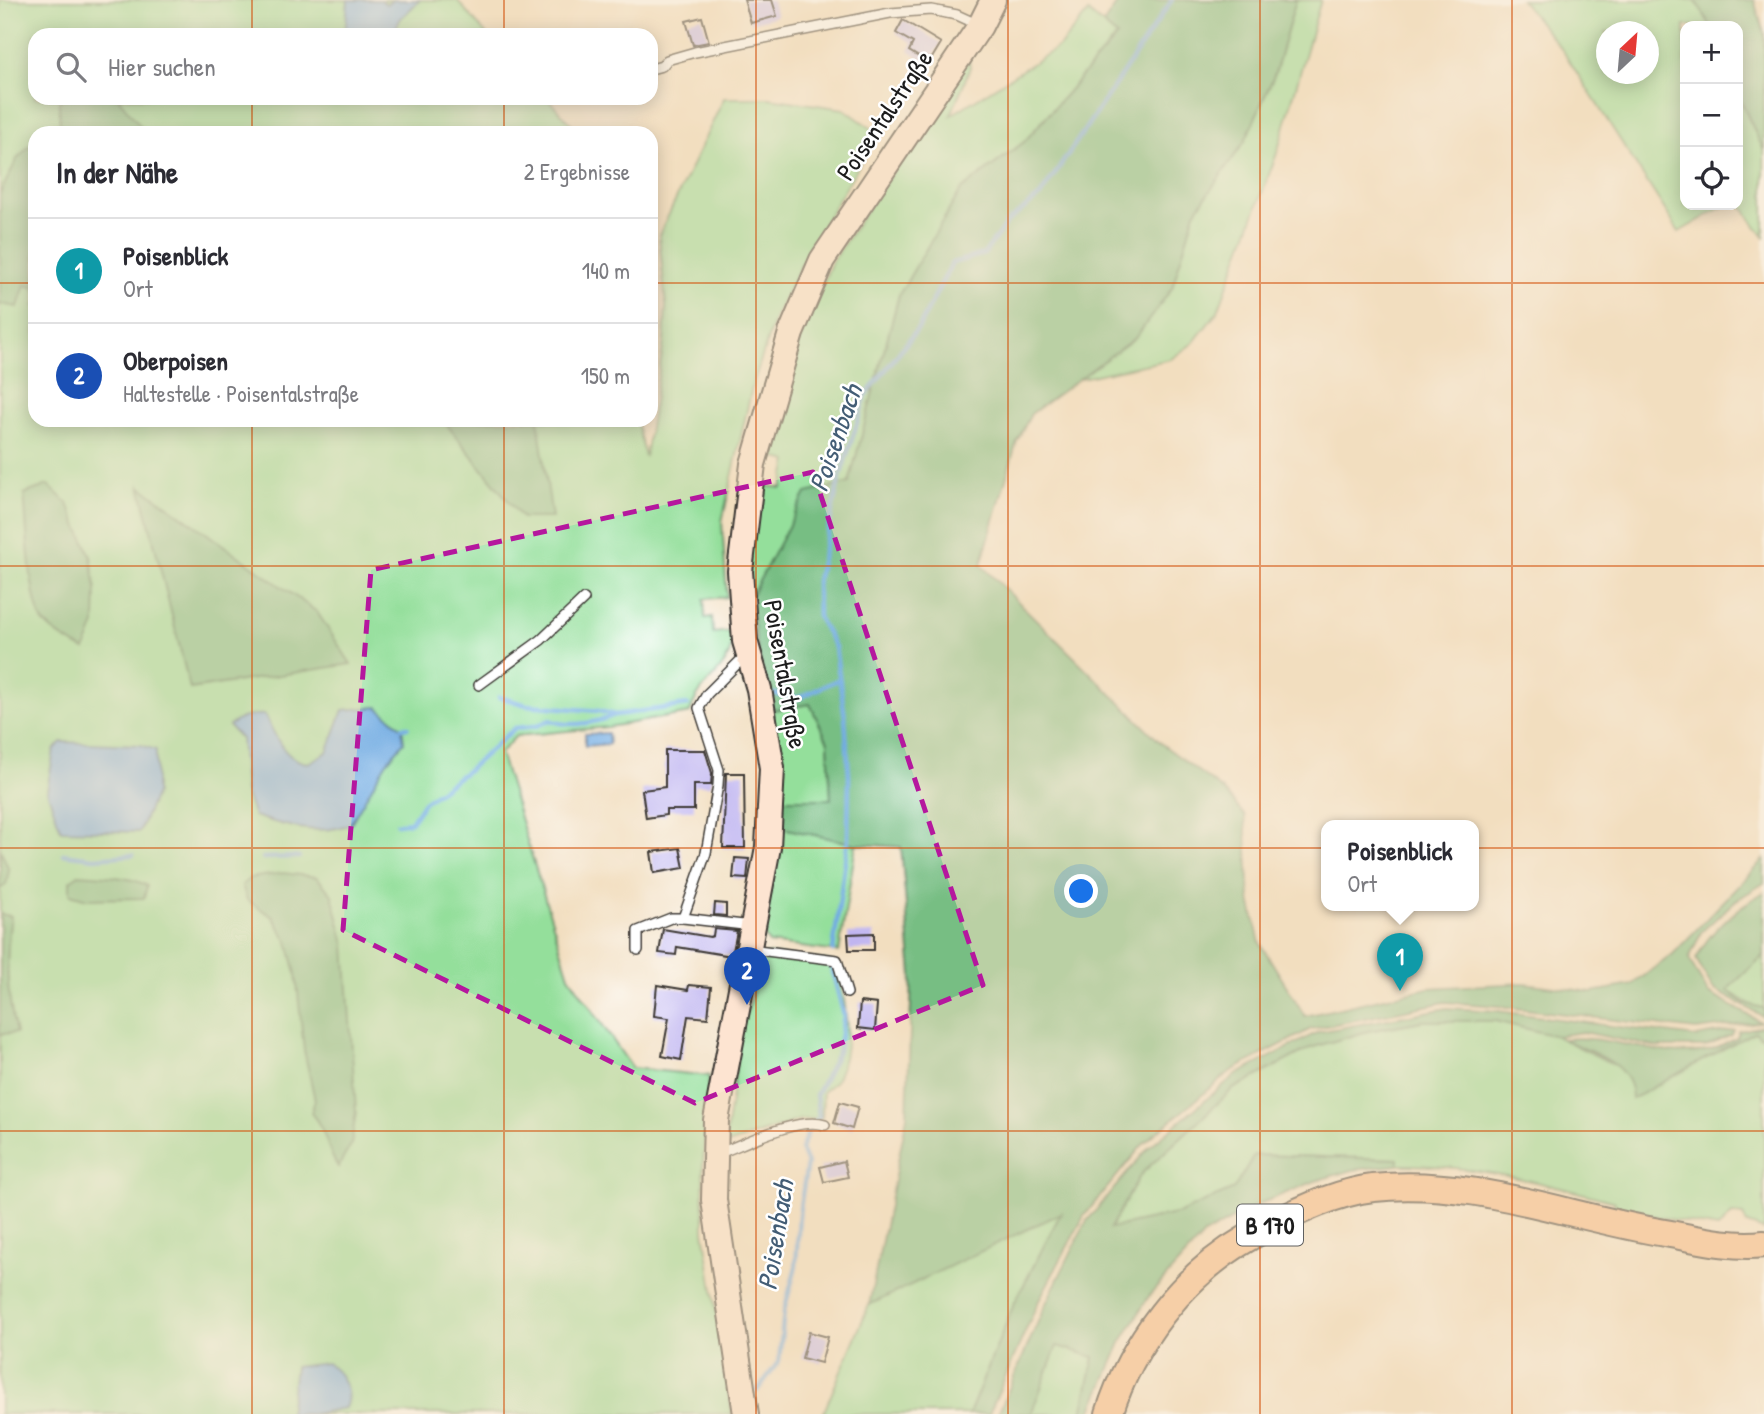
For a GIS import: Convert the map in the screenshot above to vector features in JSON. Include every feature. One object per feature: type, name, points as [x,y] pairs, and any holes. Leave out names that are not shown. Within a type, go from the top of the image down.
[{"type":"main road","name":"Poisentalstraße","points":[[746,1414],[714,1200],[716,1120],[768,847],[772,768],[759,689],[748,653],[740,571],[754,464],[791,333],[822,260],[980,26],[993,0]]},
{"type":"main road","name":"B 170","points":[[1109,1414],[1117,1388],[1144,1338],[1182,1292],[1219,1254],[1291,1213],[1372,1188],[1446,1188],[1517,1199],[1628,1227],[1744,1246],[1764,1244]]},
{"type":"lane","points":[[658,67],[667,60],[695,52],[890,13],[931,10],[957,15],[980,26]]},
{"type":"lane","points":[[479,685],[541,640],[584,599]]},
{"type":"lane","points":[[683,918],[706,853],[718,785],[719,770],[699,708],[713,687],[748,653]]},
{"type":"lane","points":[[638,950],[638,931],[671,918],[683,918],[837,960],[847,993]]},
{"type":"lane","points":[[715,1155],[814,1121],[825,1125]]},
{"type":"highlighted area","points":[[813,472],[983,985],[695,1103],[343,930],[371,570]]},
{"type":"green space","points":[[0,0],[457,0],[481,28],[28,28],[28,105],[554,105],[573,126],[28,126],[28,427],[638,427],[645,457],[650,427],[658,427],[658,378],[664,342],[666,306],[659,235],[724,98],[769,98],[844,109],[878,133],[811,246],[775,317],[752,387],[722,522],[727,597],[704,599],[705,618],[712,617],[713,633],[732,631],[731,645],[723,666],[701,690],[690,713],[608,727],[516,736],[500,753],[569,976],[632,1068],[709,1076],[703,1167],[704,1231],[732,1414],[0,1414]]},
{"type":"green space","points":[[1296,0],[1321,0],[1277,153],[1218,311],[1193,343],[1171,359],[1077,379],[1136,337],[1172,288],[1195,212],[1245,141],[1275,73]]},
{"type":"green space","points":[[1296,0],[1275,73],[1245,141],[1195,212],[1172,288],[1136,337],[1031,414],[1017,441],[981,565],[1162,744],[1223,790],[1245,816],[1250,900],[1260,943],[1305,1016],[1428,988],[1524,983],[1592,992],[1632,985],[1673,954],[1764,859],[1764,883],[1735,901],[1701,932],[1689,959],[1708,993],[1761,1022],[1696,1030],[1445,1002],[1311,1029],[1231,1071],[1144,1143],[1084,1216],[1040,1298],[989,1414],[969,1414],[1014,1304],[1061,1213],[869,1305],[907,1116],[912,975],[901,847],[856,844],[778,827],[781,799],[831,799],[828,742],[810,704],[772,710],[758,652],[750,598],[806,493],[849,483],[899,295],[961,190],[1024,142],[1117,36],[1103,24],[1118,2]]},
{"type":"green space","points":[[1521,0],[1695,0],[1708,21],[1680,21],[1680,210],[1716,210],[1679,232],[1563,51]]},
{"type":"green space","points":[[1695,0],[1754,0],[1764,33],[1764,151],[1743,106],[1743,21],[1708,21]]},
{"type":"green space","points":[[1088,12],[1117,36],[1024,142],[961,190],[899,295],[849,483],[750,598],[749,551],[760,485],[782,488],[788,461],[765,455],[790,363],[832,261],[969,59],[970,68],[951,115],[1060,46]]},
{"type":"green space","points":[[59,105],[124,105],[140,126],[60,126]]},
{"type":"green space","points":[[1743,106],[1764,151],[1764,237],[1743,208]]},
{"type":"green space","points":[[28,147],[28,286],[25,285],[18,307],[0,304],[0,194],[17,159]]},
{"type":"green space","points":[[449,427],[539,427],[552,518],[522,518]]},
{"type":"green space","points":[[48,485],[68,504],[91,556],[96,589],[95,624],[85,650],[44,623],[35,599],[24,494]]},
{"type":"green space","points":[[140,486],[317,612],[351,664],[190,689]]},
{"type":"green space","points":[[810,704],[828,742],[831,799],[781,799],[772,710]]},
{"type":"green space","points":[[778,827],[856,844],[839,952],[769,943],[765,937]]},
{"type":"green space","points":[[0,848],[9,870],[6,885],[0,889]]},
{"type":"green space","points":[[283,873],[317,877],[332,895],[345,944],[356,1112],[351,1145],[338,1167],[320,1126],[311,1113],[315,1100],[304,1050],[296,974],[288,942],[273,917],[247,900],[242,885],[250,878]]},
{"type":"green space","points":[[80,874],[115,877],[141,883],[147,886],[144,898],[87,899],[70,894],[70,881]]},
{"type":"green space","points":[[1764,892],[1764,955],[1727,990],[1744,1003],[1764,1008],[1764,1017],[1713,989],[1696,959],[1709,938],[1725,921]]},
{"type":"green space","points":[[0,914],[11,916],[8,975],[16,1033],[0,1034]]},
{"type":"green space","points":[[765,954],[829,961],[829,966],[836,966],[845,1006],[847,1036],[843,1063],[837,1078],[823,1092],[822,1118],[799,1120],[728,1144],[725,1141],[743,1018],[750,1002],[756,972]]},
{"type":"green space","points":[[1764,955],[1764,1008],[1759,1009],[1726,990]]},
{"type":"green space","points":[[1447,1008],[1498,1011],[1696,1037],[1734,1030],[1732,1035],[1706,1047],[1656,1047],[1583,1032],[1556,1036],[1495,1021],[1422,1021],[1368,1031],[1310,1048],[1233,1089],[1141,1174],[1110,1228],[1180,1213],[1234,1189],[1254,1155],[1398,1159],[1398,1165],[1353,1170],[1318,1180],[1259,1204],[1204,1235],[1149,1296],[1121,1343],[1090,1414],[1082,1414],[1094,1357],[1057,1346],[1031,1414],[998,1414],[1047,1301],[1086,1222],[1148,1148],[1234,1076],[1318,1032]]},
{"type":"green space","points":[[1422,1021],[1495,1021],[1554,1035],[1623,1069],[1632,1084],[1633,1098],[1754,1031],[1764,1035],[1764,1230],[1747,1224],[1743,1215],[1732,1214],[1718,1228],[1613,1209],[1615,1202],[1480,1171],[1398,1165],[1398,1159],[1254,1155],[1234,1189],[1180,1213],[1109,1229],[1141,1174],[1233,1089],[1310,1048],[1368,1031]]},
{"type":"green space","points":[[1763,1026],[1764,1035],[1760,1037],[1754,1032],[1632,1099],[1630,1086],[1617,1067],[1597,1054],[1562,1039],[1580,1038],[1689,1053],[1715,1049],[1737,1038],[1739,1031]]},
{"type":"green space","points":[[1062,1211],[1014,1304],[969,1414],[823,1414],[869,1305]]},
{"type":"green space","points":[[1057,1345],[1094,1357],[1082,1414],[1031,1414]]},
{"type":"water","points":[[348,0],[381,0],[386,4],[394,0],[420,0],[401,18],[396,28],[346,28]]},
{"type":"water","points":[[378,707],[402,728],[404,742],[386,763],[351,823],[328,830],[315,830],[254,816],[245,792],[241,739],[229,726],[245,717],[264,715],[286,752],[299,761],[308,763],[327,752],[343,710]]},
{"type":"water","points":[[608,733],[609,744],[585,746],[585,734]]},
{"type":"water","points":[[61,742],[141,745],[156,750],[156,793],[139,832],[61,830],[47,791],[54,750]]},
{"type":"water","points":[[327,1363],[337,1371],[347,1389],[345,1408],[312,1414],[289,1414],[295,1367]]},
{"type":"building","points":[[744,0],[772,0],[777,16],[751,23]]},
{"type":"building","points":[[702,17],[709,42],[693,45],[686,21]]},
{"type":"building","points":[[903,20],[941,43],[929,63],[909,51],[913,43],[896,33]]},
{"type":"building","points":[[665,750],[705,750],[712,773],[711,785],[694,785],[694,810],[666,810],[666,815],[646,818],[642,790],[665,787]]},
{"type":"building","points":[[726,773],[744,773],[745,848],[723,848]]},
{"type":"building","points":[[680,848],[684,868],[654,873],[651,852]]},
{"type":"building","points":[[735,858],[749,859],[747,879],[733,878]]},
{"type":"building","points":[[715,903],[726,904],[726,916],[714,915]]},
{"type":"building","points":[[663,929],[710,937],[713,936],[714,929],[737,931],[732,956],[677,947],[676,955],[659,953]]},
{"type":"building","points":[[874,933],[874,950],[849,950],[848,934]]},
{"type":"building","points":[[657,985],[688,990],[689,985],[711,987],[708,1018],[688,1016],[681,1060],[662,1056],[669,1018],[654,1016]]},
{"type":"building","points":[[860,1002],[877,1004],[875,1030],[858,1028]]},
{"type":"building","points":[[840,1102],[858,1107],[852,1129],[834,1123]]},
{"type":"building","points":[[844,1161],[848,1177],[824,1182],[820,1167]]},
{"type":"building","points":[[809,1332],[828,1337],[821,1363],[802,1358]]},
{"type":"waterway","name":"Poisenbach","points":[[833,951],[848,839],[849,776],[845,718],[835,647],[818,617],[817,581],[839,480],[866,395],[919,327],[952,263],[984,254],[1007,222],[1040,196],[1172,0]]},
{"type":"waterway","points":[[774,694],[799,698],[839,679]]},
{"type":"waterway","points":[[499,697],[527,705],[599,711],[615,715],[688,705]]},
{"type":"waterway","points":[[397,824],[411,822],[424,802],[468,770],[515,728],[536,726],[550,720],[582,724],[615,715]]},
{"type":"waterway","points":[[402,728],[408,727]]},
{"type":"waterway","points":[[63,854],[94,858],[133,855]]},
{"type":"waterway","points":[[263,858],[299,857]]},
{"type":"waterway","name":"Poisenbach","points":[[757,1391],[779,1361],[784,1311],[796,1266],[799,1214],[807,1164],[801,1149],[809,1130],[819,1117],[816,1095],[838,1052],[844,1016],[831,966]]},
{"type":"place","name":"Poisenblick","points":[[1400,991]]},
{"type":"place","name":"Oberpoisen","points":[[747,1005]]}]
